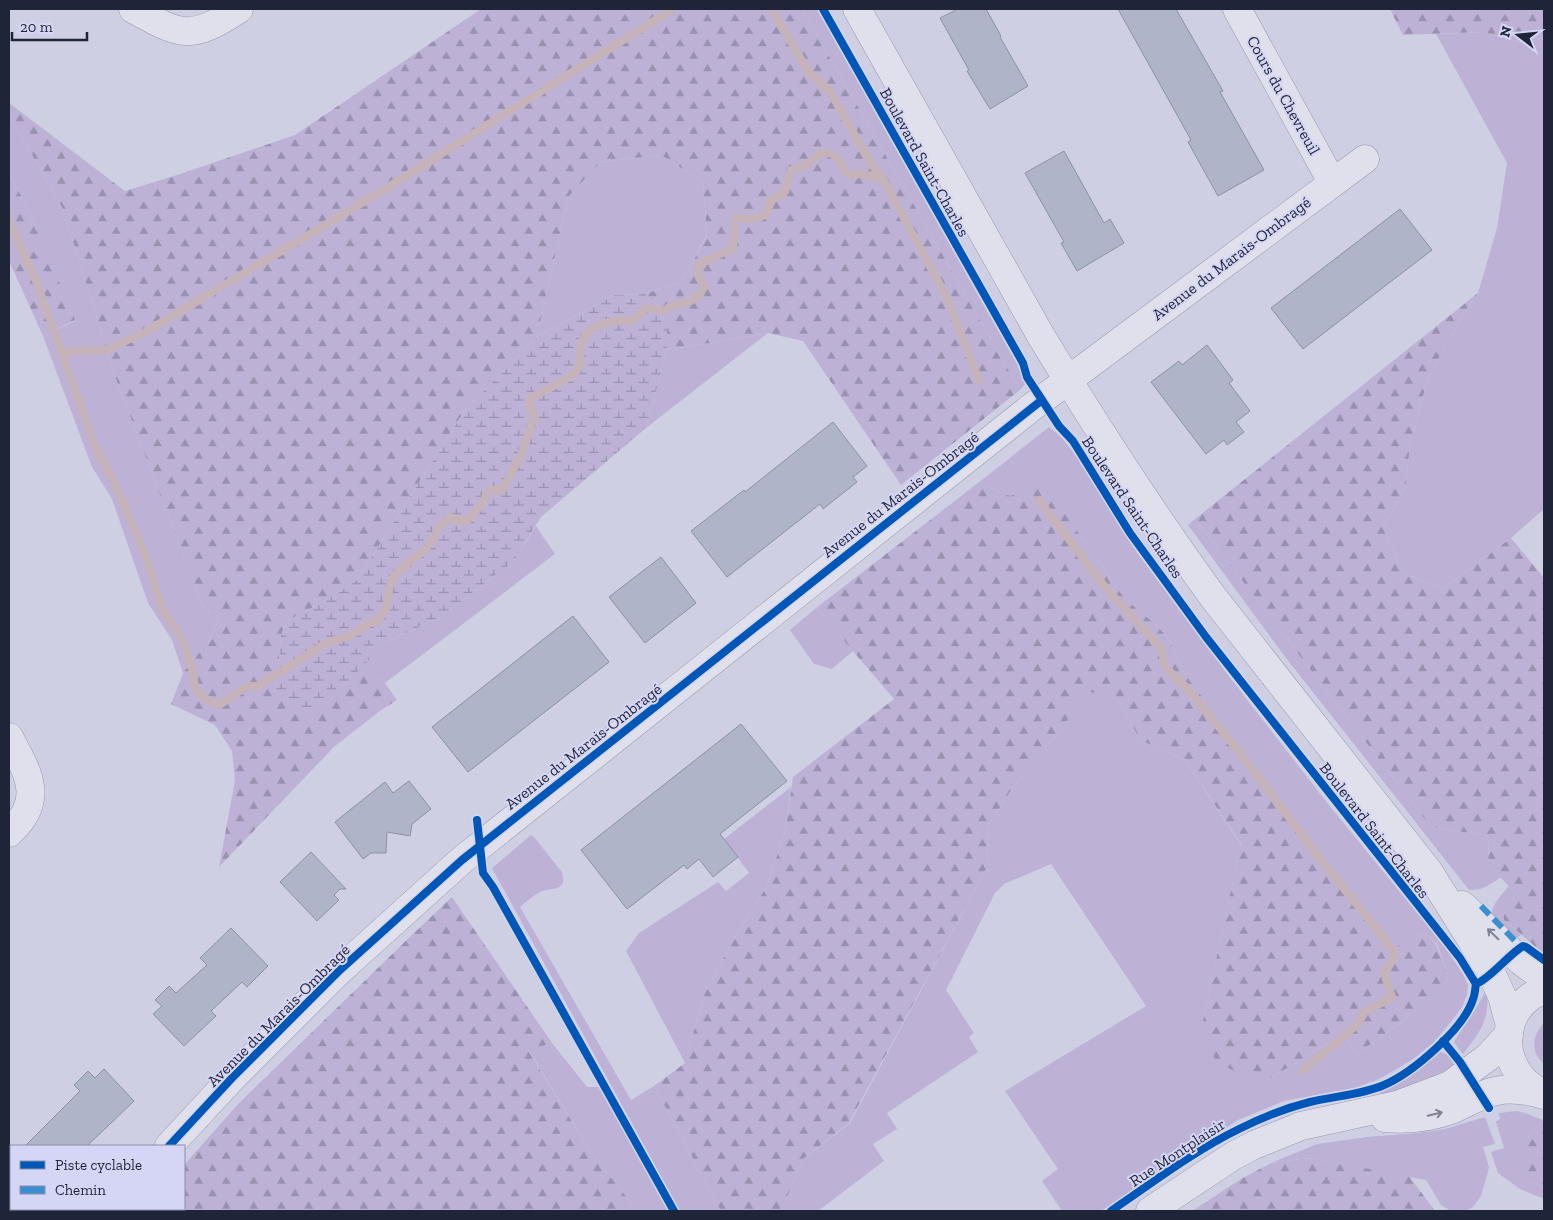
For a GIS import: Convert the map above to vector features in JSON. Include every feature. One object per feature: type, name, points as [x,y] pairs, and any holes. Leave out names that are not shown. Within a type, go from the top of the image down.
[{"type":"street","points":[[133,9],[163,25],[175,30],[188,32],[203,29],[219,22],[239,9]]},
{"type":"street","name":"Boulevard Saint-Charles","points":[[857,9],[1026,311],[1068,380],[1179,549],[1213,597],[1289,696],[1429,872],[1485,960],[1502,996],[1509,1030],[1508,1052],[1513,1066],[1521,1078],[1534,1089],[1544,1094]]},
{"type":"street","name":"Cours du Chevreuil","points":[[1237,9],[1332,182]]},
{"type":"street","name":"Avenue du Marais-Ombragé","points":[[170,1145],[232,1078],[340,970],[462,860],[1068,380],[1365,159]]},
{"type":"street","points":[[9,737],[25,769],[30,782],[31,793],[21,820],[9,833]]},
{"type":"street","name":"Boulevard Saint-Charles","points":[[1429,872],[1522,962],[1544,978]]},
{"type":"street","name":"Rue Montplaisir","points":[[1150,1211],[1225,1160],[1254,1145],[1301,1126],[1397,1105],[1450,1085],[1488,1057],[1509,1030],[1517,1011],[1530,997],[1544,990]]},
{"type":"street","name":"Rue Montplaisir","points":[[1352,1116],[1393,1119],[1430,1115],[1449,1110],[1492,1091],[1503,1089],[1544,1094]]},
{"type":"green space","points":[[481,9],[802,9],[1020,390],[901,485],[803,341],[768,333],[667,350],[667,323],[645,294],[682,281],[707,236],[703,182],[661,155],[601,162],[568,197],[537,337],[465,410],[357,580],[323,602],[287,621],[281,635],[276,690],[322,708],[362,666],[385,683],[397,700],[335,746],[219,867],[235,780],[232,751],[215,725],[171,704],[183,673],[208,642],[219,620],[203,607],[116,379],[63,209],[9,115],[9,103],[125,191],[295,135]]},
{"type":"green space","points":[[802,9],[817,9],[1027,382],[1020,390]]},
{"type":"green space","points":[[1390,9],[1544,9],[1544,38],[1519,42],[1484,32],[1403,35]]},
{"type":"green space","points":[[1484,32],[1519,42],[1544,38],[1544,509],[1511,538],[1442,589],[1404,573],[1383,527],[1406,486],[1410,443],[1428,378],[1464,313],[1478,293],[1497,228],[1507,163],[1436,34]]},
{"type":"green space","points":[[9,115],[63,209],[116,379],[203,607],[219,620],[208,642],[183,673],[172,640],[148,603],[112,499],[92,467],[43,336],[75,321],[30,213],[9,173]]},
{"type":"green space","points":[[661,155],[703,182],[707,235],[682,281],[645,294],[614,295],[537,337],[568,197],[601,162]]},
{"type":"green space","points":[[9,173],[30,213],[75,320],[43,336],[9,261]]},
{"type":"green space","points":[[1478,293],[1464,313],[1428,378],[1410,443],[1406,486],[1383,527],[1404,573],[1442,589],[1511,538],[1544,578],[1544,954],[1504,920],[1504,909],[1517,895],[1488,864],[1489,836],[1431,827],[1195,519]]},
{"type":"green space","points":[[645,294],[667,323],[667,350],[646,428],[541,517],[513,562],[439,618],[386,642],[322,708],[297,713],[276,690],[281,635],[287,621],[323,602],[357,580],[465,410],[537,337],[614,295]]},
{"type":"green space","points":[[768,333],[646,428],[667,350]]},
{"type":"green space","points":[[1049,427],[1061,437],[1076,456],[1138,554],[1228,675],[1328,804],[1444,946],[1463,974],[1468,985],[1467,995],[1462,1007],[1433,1043],[1413,1059],[1377,1080],[1354,1088],[1284,1101],[1238,1120],[1101,1211],[1062,1211],[1042,1181],[1058,1169],[1005,1091],[1146,1006],[1051,864],[1004,884],[995,893],[946,990],[974,1033],[969,1037],[978,1052],[887,1113],[897,1129],[873,1144],[884,1161],[818,1211],[781,1211],[803,1159],[850,1123],[987,867],[988,826],[1013,787],[1064,726],[1084,689],[1118,699],[1140,740],[1185,760],[1241,845],[1202,1025],[1261,1084],[1343,1034],[1357,1054],[1404,1020],[1434,995],[1447,981],[1448,974],[1437,944],[1428,936],[1413,933],[1393,951],[1184,673],[1169,639],[1155,624],[1124,598],[1075,528],[1010,496],[978,483]]},
{"type":"green space","points":[[978,483],[1010,496],[1048,485],[1075,528],[1124,598],[1155,624],[1169,639],[1184,673],[1393,950],[1413,933],[1428,936],[1436,944],[1448,974],[1447,981],[1434,995],[1404,1020],[1357,1054],[1343,1034],[1261,1084],[1216,1062],[1202,1025],[1241,844],[1185,760],[1140,740],[1118,699],[1084,690],[1064,726],[1013,787],[988,826],[987,867],[849,1123],[803,1159],[781,1211],[721,1211],[654,1086],[685,1063],[704,995],[729,947],[767,886],[785,832],[793,777],[894,699],[816,608]]},
{"type":"green space","points":[[1195,519],[1431,827],[1489,836],[1488,864],[1501,877],[1482,888],[1469,890],[1286,658],[1188,525]]},
{"type":"green space","points":[[536,526],[555,554],[385,683],[362,666],[386,642],[439,618],[513,562]]},
{"type":"green space","points":[[816,608],[853,651],[832,669],[814,664],[790,630]]},
{"type":"green space","points":[[791,787],[785,832],[767,886],[729,947],[704,995],[685,1063],[626,951],[639,933],[718,882],[726,891],[749,873],[724,839]]},
{"type":"green space","points":[[531,835],[562,872],[563,879],[557,888],[540,892],[520,907],[631,1100],[654,1086],[721,1211],[680,1211],[492,868]]},
{"type":"green space","points":[[1509,886],[1517,895],[1504,909],[1504,920],[1521,935],[1513,940],[1497,924],[1492,915],[1494,906]]},
{"type":"green space","points":[[452,897],[552,1043],[528,1050],[590,1151],[636,1211],[142,1211],[185,1210],[185,1164],[240,1102]]},
{"type":"green space","points":[[1488,985],[1484,1022],[1463,1054],[1454,1042],[1477,1007]]},
{"type":"green space","points":[[1544,1023],[1544,1064],[1536,1054],[1534,1044],[1537,1033]]},
{"type":"green space","points":[[552,1043],[587,1087],[600,1087],[669,1211],[636,1211],[590,1151],[528,1049]]},
{"type":"green space","points":[[1441,1052],[1448,1055],[1455,1066],[1413,1086],[1381,1095],[1380,1091],[1402,1081]]},
{"type":"green space","points":[[1516,1111],[1543,1120],[1525,1141],[1531,1182],[1544,1188],[1544,1199],[1520,1189],[1498,1173],[1491,1152],[1504,1148],[1496,1122],[1500,1119],[1499,1113]]},
{"type":"green space","points":[[1485,1117],[1495,1144],[1483,1147],[1489,1167],[1487,1175],[1481,1196],[1473,1207],[1466,1211],[1451,1211],[1441,1205],[1426,1180],[1308,1158],[1271,1163],[1317,1144],[1445,1129]]},
{"type":"green space","points":[[1543,1120],[1544,1188],[1531,1182],[1522,1166],[1525,1141]]},
{"type":"green space","points":[[1308,1158],[1409,1176],[1435,1211],[1192,1211],[1241,1179],[1271,1163]]},
{"type":"building","points":[[958,9],[986,9],[1028,86],[990,109],[967,71],[969,70],[940,18]]},
{"type":"building","points":[[1118,9],[1176,9],[1223,91],[1220,92],[1264,170],[1218,196],[1188,142],[1191,140]]},
{"type":"building","points":[[1064,151],[1104,223],[1110,219],[1124,243],[1077,271],[1061,243],[1064,242],[1025,173]]},
{"type":"building","points":[[1400,209],[1432,250],[1303,349],[1271,308]]},
{"type":"building","points":[[1207,345],[1233,380],[1229,383],[1250,411],[1236,422],[1244,432],[1227,445],[1224,440],[1206,454],[1151,382],[1179,361],[1182,365]]},
{"type":"building","points":[[833,422],[867,466],[853,477],[857,482],[823,509],[820,504],[727,577],[691,531],[744,490],[745,492]]},
{"type":"building","points":[[661,557],[696,603],[645,643],[609,597]]},
{"type":"building","points":[[573,616],[609,662],[468,772],[432,727]]},
{"type":"building","points":[[741,724],[787,781],[720,834],[738,857],[713,877],[699,859],[687,869],[684,865],[627,909],[581,850]]},
{"type":"building","points":[[409,781],[431,809],[412,824],[410,836],[387,832],[386,853],[371,853],[363,859],[335,822],[385,782],[393,793]]},
{"type":"building","points":[[311,852],[346,889],[340,889],[334,895],[339,900],[317,921],[280,882]]},
{"type":"building","points":[[231,928],[268,966],[247,987],[242,982],[211,1011],[216,1016],[184,1046],[153,1014],[162,1006],[155,1000],[169,986],[176,993],[207,965],[200,958]]},
{"type":"building","points":[[104,1069],[134,1101],[88,1145],[26,1145],[80,1091],[74,1085],[88,1071],[95,1078]]},
{"type":"waterway","points":[[61,352],[107,350],[147,331],[377,194],[673,9]]},
{"type":"waterway","points":[[772,9],[809,73],[829,90],[872,165],[883,179]]},
{"type":"waterway","points":[[9,221],[36,281],[96,449],[114,481],[146,557],[162,608],[182,639],[191,664],[195,686],[201,696],[214,703],[221,704],[247,686],[258,686],[328,642],[349,636],[378,620],[386,610],[390,585],[394,576],[426,549],[441,525],[451,517],[460,521],[467,521],[480,507],[489,490],[502,490],[520,457],[535,416],[529,405],[530,398],[560,383],[578,370],[581,344],[590,331],[603,324],[634,320],[646,308],[664,311],[672,305],[682,304],[700,294],[704,285],[697,273],[698,266],[733,248],[735,218],[754,219],[766,215],[771,200],[785,192],[791,170],[804,166],[821,153],[830,153],[837,158],[846,172],[852,175],[861,174],[883,179],[947,298],[979,380]]},
{"type":"waterway","points":[[1039,500],[1105,587],[1161,648],[1165,667],[1188,689],[1240,753],[1393,950],[1394,958],[1384,973],[1392,997],[1365,1012],[1357,1025],[1302,1071]]},
{"type":"marked path","points":[[1481,906],[1521,947]]},
{"type":"cycle path","points":[[823,9],[1023,363],[1027,377],[1059,426],[1073,441],[1130,533],[1206,637],[1460,958],[1476,984]]},
{"type":"cycle path","points":[[170,1145],[232,1078],[340,970],[462,860],[1042,400]]},
{"type":"cycle path","points":[[477,820],[483,873],[493,887],[674,1211]]},
{"type":"cycle path","points":[[1476,984],[1523,946],[1544,960]]},
{"type":"cycle path","points":[[1111,1211],[1190,1157],[1247,1125],[1292,1107],[1366,1091],[1384,1085],[1408,1071],[1436,1049],[1459,1023],[1468,1011],[1475,994],[1476,984]]},
{"type":"cycle path","points":[[1443,1041],[1460,1062],[1489,1108]]}]
